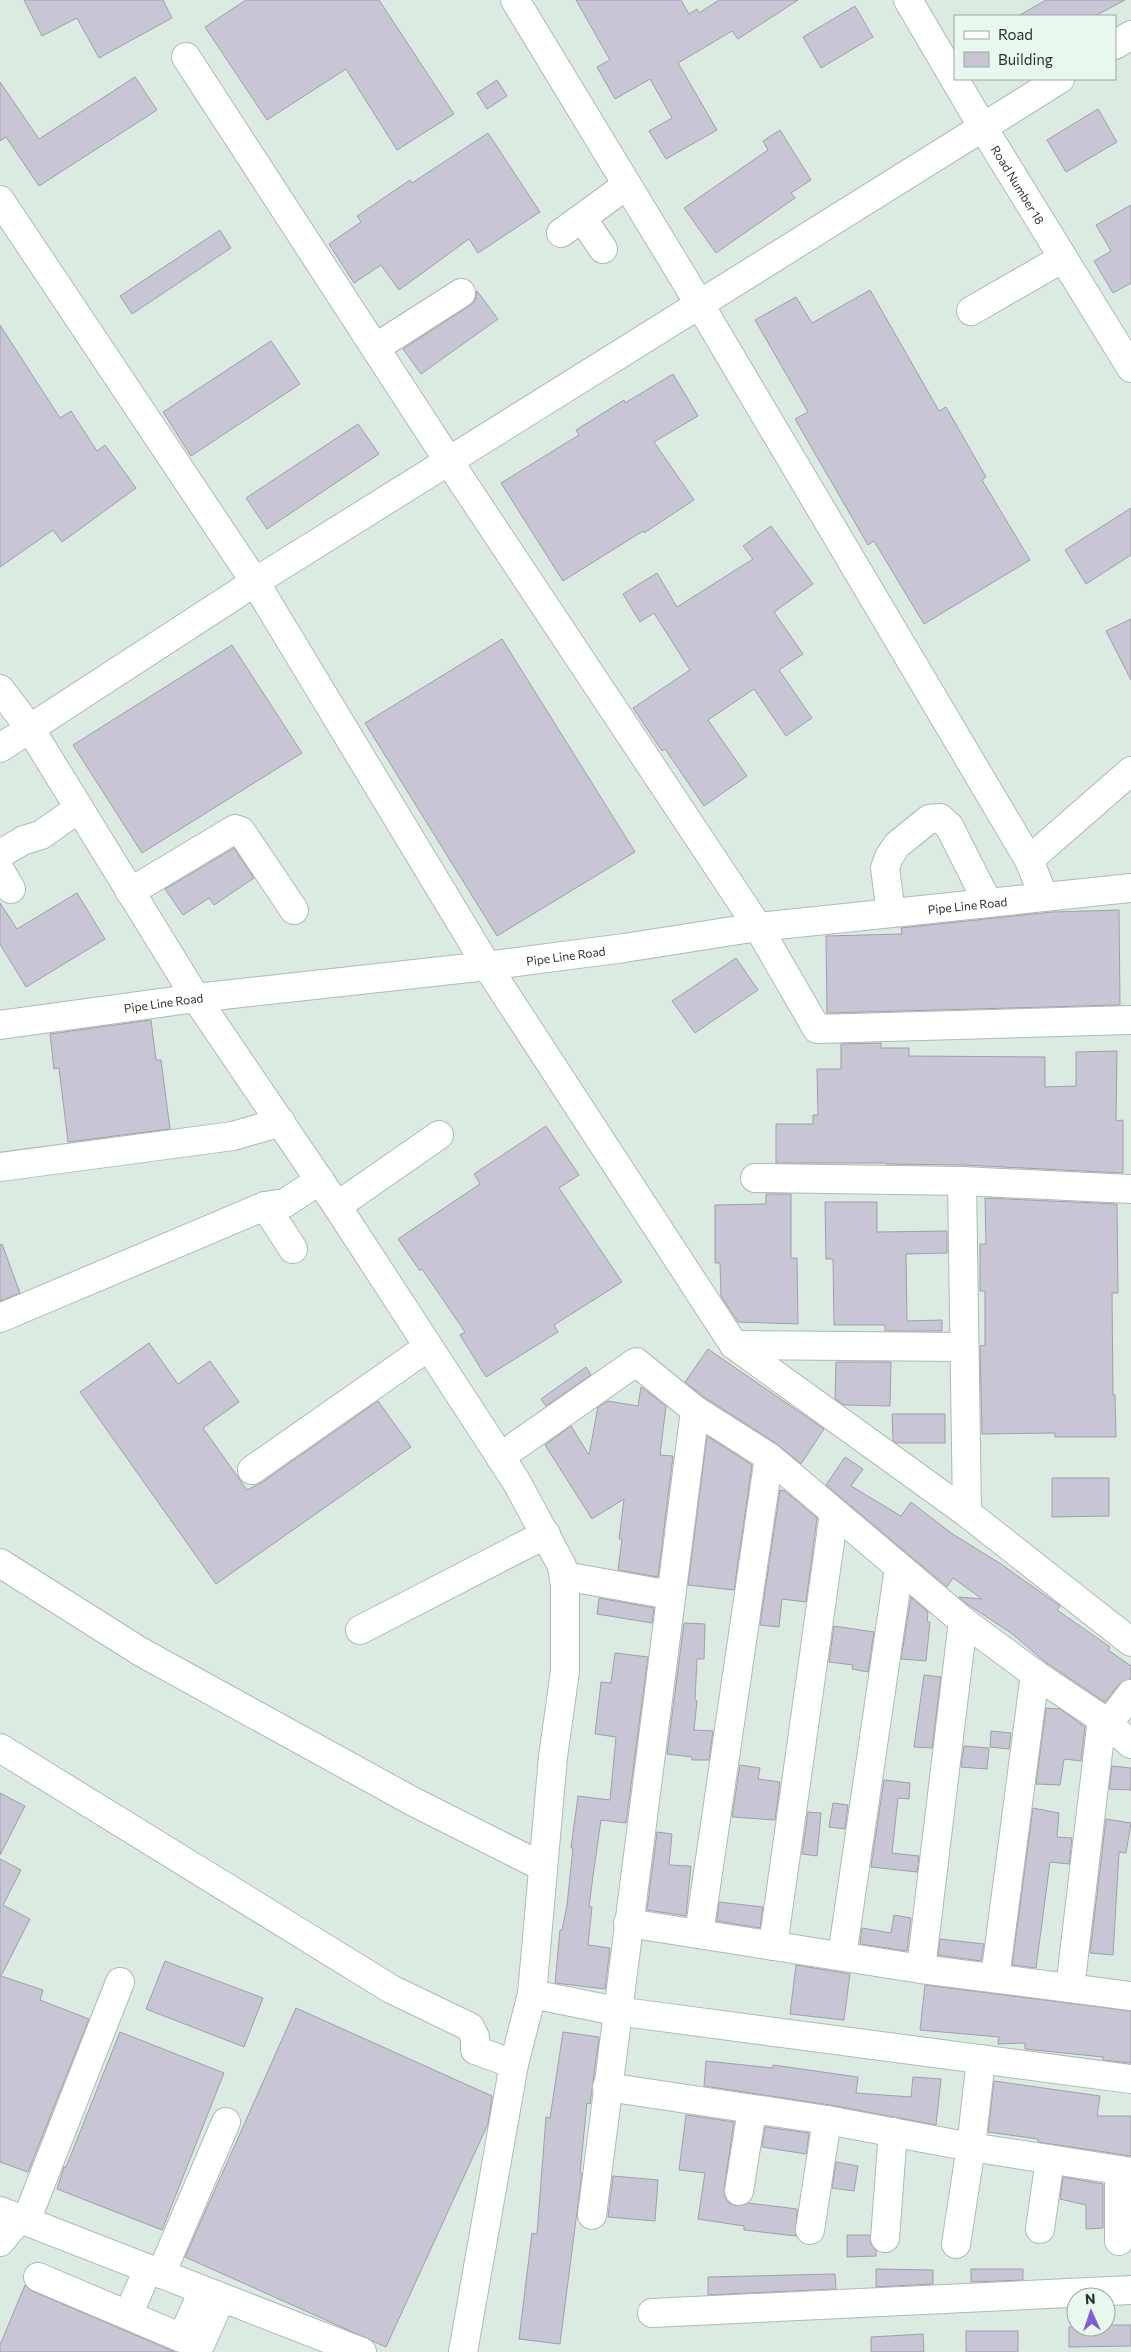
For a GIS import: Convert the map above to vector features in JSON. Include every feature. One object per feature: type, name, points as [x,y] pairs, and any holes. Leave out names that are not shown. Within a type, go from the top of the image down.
[{"type":"street","points":[[515,0],[700,305],[1029,860],[1044,897]]},
{"type":"street","name":"Road Number 18","points":[[908,0],[954,78]]},
{"type":"street","points":[[1116,44],[1131,35]]},
{"type":"street","points":[[186,57],[448,460],[758,928],[817,1029],[1131,1020]]},
{"type":"street","name":"Road Number 18","points":[[955,80],[1131,368]]},
{"type":"street","points":[[0,748],[255,582],[448,460],[700,305],[982,126],[1058,80]]},
{"type":"street","points":[[603,249],[571,225],[627,185]]},
{"type":"street","points":[[0,200],[255,582],[487,966],[734,1344],[967,1513],[1131,1642]]},
{"type":"street","points":[[971,311],[1063,258]]},
{"type":"street","points":[[375,348],[461,293]]},
{"type":"street","points":[[0,689],[30,730],[196,998],[320,1180],[500,1457],[546,1534],[562,1566],[566,1624],[565,1671],[553,1757],[532,1994],[514,2064],[463,2352]]},
{"type":"street","points":[[1029,860],[1131,771]]},
{"type":"street","points":[[0,854],[24,840],[41,835],[79,808]]},
{"type":"street","points":[[890,913],[885,868],[889,857],[897,844],[929,818],[940,818],[949,826],[988,903]]},
{"type":"street","points":[[130,892],[235,829],[241,831],[294,910]]},
{"type":"street","name":"Pipe Line Road","points":[[0,1025],[196,998],[487,966],[758,928],[1131,888]]},
{"type":"street","points":[[0,1167],[233,1136],[280,1122]]},
{"type":"street","points":[[337,1206],[439,1135]]},
{"type":"street","points":[[755,1178],[962,1181],[1131,1189]]},
{"type":"street","points":[[0,1318],[266,1206],[285,1203],[320,1180]]},
{"type":"street","points":[[962,1181],[967,1513]]},
{"type":"street","points":[[266,1206],[293,1249]]},
{"type":"street","points":[[734,1344],[963,1347]]},
{"type":"street","points":[[252,1470],[428,1347]]},
{"type":"street","points":[[500,1457],[636,1362],[695,1410],[769,1457],[963,1621],[1035,1674],[1105,1721],[1131,1744]]},
{"type":"street","points":[[592,2215],[616,2011],[695,1410]]},
{"type":"street","points":[[699,1934],[769,1457]]},
{"type":"street","points":[[772,1946],[834,1513]]},
{"type":"street","points":[[360,1630],[546,1534]]},
{"type":"street","points":[[0,1563],[141,1652],[412,1801],[543,1867]]},
{"type":"street","points":[[842,1956],[899,1568]]},
{"type":"street","points":[[564,1576],[671,1595]]},
{"type":"street","points":[[921,1969],[963,1621]]},
{"type":"street","points":[[995,1978],[1035,1674]]},
{"type":"street","points":[[1070,1988],[1105,1721],[1131,1694]]},
{"type":"street","points":[[0,1748],[391,1989],[470,2028],[475,2037],[475,2050],[514,2064]]},
{"type":"street","points":[[628,1923],[921,1969],[1131,1996]]},
{"type":"street","points":[[0,2242],[15,2217],[120,1982]]},
{"type":"street","points":[[532,1994],[616,2011],[1131,2079]]},
{"type":"street","points":[[956,2244],[971,2147],[981,2059]]},
{"type":"street","points":[[607,2087],[827,2120],[971,2147],[1125,2171],[1119,2241]]},
{"type":"street","points":[[739,2191],[752,2110]]},
{"type":"street","points":[[810,2230],[827,2120]]},
{"type":"street","points":[[128,2315],[155,2272],[226,2122]]},
{"type":"street","points":[[885,2238],[893,2132]]},
{"type":"street","points":[[1040,2229],[1050,2159]]},
{"type":"street","points":[[15,2217],[362,2352]]},
{"type":"street","points":[[38,2277],[128,2315],[185,2347],[212,2294]]},
{"type":"street","points":[[652,2314],[1131,2290]]},
{"type":"building","points":[[24,0],[163,0],[172,18],[99,58],[77,18],[42,36]]},
{"type":"building","points":[[246,0],[379,0],[454,114],[397,150],[346,69],[267,120],[205,27]]},
{"type":"building","points":[[576,0],[681,0],[689,14],[697,9],[699,13],[719,0],[798,0],[738,39],[732,31],[678,63],[717,130],[666,159],[649,131],[672,118],[650,79],[615,99],[597,67],[610,60]]},
{"type":"building","points":[[1046,0],[1125,0],[1097,15],[1020,15]]},
{"type":"building","points":[[855,6],[873,37],[821,68],[803,37]]},
{"type":"building","points":[[135,77],[157,110],[39,186],[6,137],[0,141],[0,82],[39,139]]},
{"type":"building","points":[[497,80],[507,96],[487,109],[477,93]]},
{"type":"building","points":[[1098,109],[1117,142],[1066,172],[1047,140]]},
{"type":"building","points":[[780,130],[811,180],[791,193],[795,198],[716,253],[684,208],[768,150],[763,141]]},
{"type":"building","points":[[488,133],[540,212],[478,253],[469,239],[399,290],[381,265],[354,283],[329,244],[361,222],[357,216],[410,180],[412,183]]},
{"type":"building","points":[[1131,205],[1131,283],[1113,293],[1094,261],[1111,251],[1096,225]]},
{"type":"building","points":[[220,230],[231,248],[132,314],[120,296]]},
{"type":"building","points":[[870,290],[939,411],[946,407],[986,477],[982,480],[1030,560],[924,624],[874,541],[868,545],[795,419],[808,412],[755,320],[796,297],[812,323]]},
{"type":"building","points":[[477,291],[498,319],[421,374],[403,349],[469,306],[475,301]]},
{"type":"building","points":[[0,325],[60,418],[71,411],[97,451],[105,445],[136,488],[62,542],[53,530],[0,567]]},
{"type":"building","points":[[271,341],[300,384],[191,456],[163,412]]},
{"type":"building","points":[[673,374],[698,416],[654,442],[694,500],[644,533],[643,531],[563,581],[501,483],[579,435],[576,430],[624,400],[625,403]]},
{"type":"building","points":[[358,424],[379,454],[267,529],[246,498]]},
{"type":"building","points":[[1131,508],[1131,555],[1086,584],[1065,550]]},
{"type":"building","points":[[771,526],[813,584],[774,612],[803,654],[779,670],[812,718],[786,736],[754,689],[708,720],[747,776],[704,806],[665,749],[662,751],[633,708],[690,670],[654,613],[640,622],[623,594],[657,573],[677,607],[753,559],[743,546]]},
{"type":"building","points":[[1131,619],[1131,680],[1106,631]]},
{"type":"building","points":[[502,639],[635,852],[497,936],[365,723]]},
{"type":"building","points":[[232,645],[302,753],[142,853],[73,745]]},
{"type":"building","points":[[234,848],[254,878],[214,905],[209,898],[183,915],[165,889]]},
{"type":"building","points":[[77,893],[105,939],[26,987],[0,944],[0,903],[17,929]]},
{"type":"building","points":[[1119,910],[1120,1005],[827,1013],[826,936],[902,934],[901,928],[1052,912]]},
{"type":"building","points":[[736,958],[758,990],[695,1033],[672,1001]]},
{"type":"building","points":[[151,1020],[156,1060],[161,1060],[170,1129],[68,1142],[59,1068],[54,1069],[50,1034]]},
{"type":"building","points":[[881,1043],[881,1048],[909,1048],[909,1056],[1045,1057],[1045,1087],[1076,1086],[1076,1052],[1117,1051],[1116,1121],[1123,1120],[1123,1173],[963,1165],[776,1163],[776,1124],[813,1124],[813,1115],[818,1115],[817,1069],[841,1069],[841,1044]]},
{"type":"building","points":[[546,1126],[579,1175],[559,1188],[622,1282],[554,1325],[558,1332],[486,1377],[460,1335],[465,1332],[422,1269],[420,1271],[398,1239],[480,1184],[474,1174]]},
{"type":"building","points":[[766,1194],[791,1194],[791,1258],[797,1258],[798,1324],[738,1322],[721,1296],[720,1263],[715,1263],[715,1205],[766,1204]]},
{"type":"building","points":[[985,1198],[1117,1204],[1118,1293],[1112,1293],[1113,1395],[1115,1395],[1116,1437],[1055,1437],[1055,1433],[982,1434],[980,1346],[985,1345],[985,1291],[980,1291],[980,1244],[986,1244]]},
{"type":"building","points":[[825,1202],[877,1202],[877,1232],[947,1231],[947,1253],[906,1254],[907,1321],[942,1320],[942,1331],[885,1331],[885,1325],[834,1325],[833,1259],[826,1259]]},
{"type":"building","points":[[2,1244],[20,1293],[0,1301],[0,1245]]},
{"type":"building","points":[[149,1343],[178,1384],[210,1361],[239,1402],[203,1428],[247,1490],[261,1483],[378,1401],[411,1447],[216,1584],[80,1392]]},
{"type":"building","points":[[708,1349],[824,1429],[801,1464],[777,1444],[704,1397],[685,1382]]},
{"type":"building","points":[[836,1362],[891,1362],[890,1406],[844,1405],[835,1399]]},
{"type":"building","points":[[586,1367],[591,1375],[546,1406],[541,1399]]},
{"type":"building","points":[[641,1387],[666,1406],[660,1455],[673,1456],[658,1577],[618,1570],[622,1539],[619,1539],[624,1499],[592,1519],[545,1445],[571,1426],[589,1455],[598,1407],[608,1401],[638,1406]]},
{"type":"building","points":[[892,1414],[945,1414],[945,1443],[896,1443],[893,1440]]},
{"type":"building","points":[[707,1436],[752,1465],[734,1590],[688,1585]]},
{"type":"building","points":[[845,1457],[863,1469],[851,1486],[901,1516],[911,1502],[951,1533],[1001,1564],[1060,1606],[1057,1610],[1110,1647],[1108,1650],[1131,1666],[1131,1679],[1119,1684],[1105,1702],[1044,1661],[1011,1633],[967,1604],[959,1597],[982,1599],[953,1578],[947,1587],[826,1485]]},
{"type":"building","points":[[1052,1478],[1109,1478],[1109,1516],[1052,1517]]},
{"type":"building","points":[[780,1490],[785,1491],[817,1518],[806,1602],[782,1599],[779,1627],[760,1625]]},
{"type":"building","points":[[911,1597],[928,1612],[927,1622],[930,1622],[926,1661],[901,1659]]},
{"type":"building","points":[[599,1598],[654,1608],[652,1623],[597,1614]]},
{"type":"building","points":[[684,1623],[705,1624],[704,1659],[697,1659],[695,1700],[697,1701],[694,1730],[713,1731],[709,1760],[692,1760],[692,1757],[667,1754]]},
{"type":"building","points":[[834,1626],[874,1632],[868,1672],[852,1669],[853,1665],[829,1662]]},
{"type":"building","points":[[615,1653],[648,1657],[626,1823],[601,1820],[593,1876],[589,1907],[592,1907],[588,1945],[610,1948],[605,1989],[555,1983],[560,1930],[562,1930],[567,1905],[573,1848],[571,1848],[578,1796],[610,1800],[616,1737],[595,1734],[601,1682],[611,1683]]},
{"type":"building","points":[[924,1675],[941,1677],[932,1748],[914,1747]]},
{"type":"building","points":[[1046,1708],[1060,1709],[1085,1727],[1081,1761],[1064,1759],[1060,1785],[1036,1784]]},
{"type":"building","points":[[991,1731],[1011,1733],[1009,1749],[990,1747]]},
{"type":"building","points":[[964,1746],[989,1748],[987,1769],[961,1767]]},
{"type":"building","points":[[740,1765],[760,1768],[758,1779],[780,1782],[775,1820],[732,1817]]},
{"type":"building","points":[[1112,1766],[1131,1768],[1131,1790],[1109,1789]]},
{"type":"building","points":[[884,1780],[910,1783],[909,1799],[898,1798],[892,1853],[919,1856],[917,1872],[871,1867]]},
{"type":"building","points":[[0,1793],[25,1806],[0,1855]]},
{"type":"building","points":[[833,1803],[848,1805],[845,1829],[829,1827]]},
{"type":"building","points":[[1033,1808],[1059,1813],[1057,1837],[1072,1838],[1069,1864],[1050,1862],[1036,1968],[1012,1965]]},
{"type":"building","points":[[808,1812],[821,1813],[817,1856],[802,1854]]},
{"type":"building","points":[[1106,1819],[1131,1823],[1126,1853],[1119,1852],[1113,1955],[1090,1953]]},
{"type":"building","points":[[657,1832],[672,1834],[669,1865],[691,1866],[686,1916],[647,1910]]},
{"type":"building","points":[[0,1859],[21,1870],[3,1905],[30,1919],[1,1976],[43,1990],[40,2000],[89,2019],[28,2172],[0,2162]]},
{"type":"building","points":[[719,1902],[763,1907],[760,1928],[717,1921]]},
{"type":"building","points":[[894,1915],[911,1918],[907,1951],[860,1944],[862,1928],[891,1933]]},
{"type":"building","points":[[940,1939],[984,1944],[981,1961],[938,1955]]},
{"type":"building","points":[[165,1961],[263,1998],[244,2047],[146,2009]]},
{"type":"building","points":[[796,1965],[850,1974],[844,2020],[790,2014]]},
{"type":"building","points":[[925,1985],[1131,2011],[1131,2063],[1103,2060],[1103,2057],[1025,2049],[1025,2043],[998,2044],[999,2037],[920,2030]]},
{"type":"building","points":[[296,2008],[492,2096],[488,2124],[386,2347],[185,2257]]},
{"type":"building","points":[[120,2032],[224,2073],[162,2230],[57,2189],[64,2167],[66,2167]]},
{"type":"building","points":[[563,2032],[599,2037],[590,2104],[587,2103],[580,2173],[582,2173],[560,2344],[519,2339],[532,2233],[537,2234],[546,2117],[550,2118]]},
{"type":"building","points":[[706,2061],[773,2068],[773,2065],[858,2077],[856,2093],[911,2097],[913,2077],[941,2079],[936,2125],[830,2105],[704,2086]]},
{"type":"building","points":[[994,2081],[1100,2096],[1097,2116],[1131,2116],[1131,2156],[1038,2142],[1038,2139],[988,2132]]},
{"type":"building","points":[[686,2115],[734,2122],[724,2189],[725,2197],[729,2203],[736,2206],[748,2203],[797,2209],[796,2236],[744,2230],[744,2226],[698,2219],[705,2173],[679,2170]]},
{"type":"building","points":[[765,2127],[809,2133],[806,2154],[762,2147]]},
{"type":"building","points":[[836,2162],[858,2166],[854,2191],[832,2188]]},
{"type":"building","points":[[613,2176],[658,2180],[655,2221],[608,2217]]},
{"type":"building","points":[[1063,2177],[1103,2184],[1103,2228],[1086,2229],[1086,2205],[1060,2199]]},
{"type":"building","points":[[847,2235],[870,2235],[871,2244],[876,2250],[876,2256],[847,2257]]},
{"type":"building","points":[[876,2269],[933,2270],[933,2284],[876,2287]]},
{"type":"building","points":[[971,2269],[1023,2269],[1023,2280],[971,2282]]},
{"type":"building","points":[[835,2274],[836,2289],[708,2295],[708,2277]]},
{"type":"building","points":[[25,2285],[32,2291],[175,2352],[0,2352],[0,2345]]},
{"type":"building","points":[[1116,2325],[1131,2325],[1131,2346],[1069,2347],[1069,2337],[1116,2337]]},
{"type":"building","points":[[966,2331],[1018,2331],[1018,2352],[966,2352]]},
{"type":"building","points":[[923,2334],[924,2352],[871,2352],[871,2337]]}]
